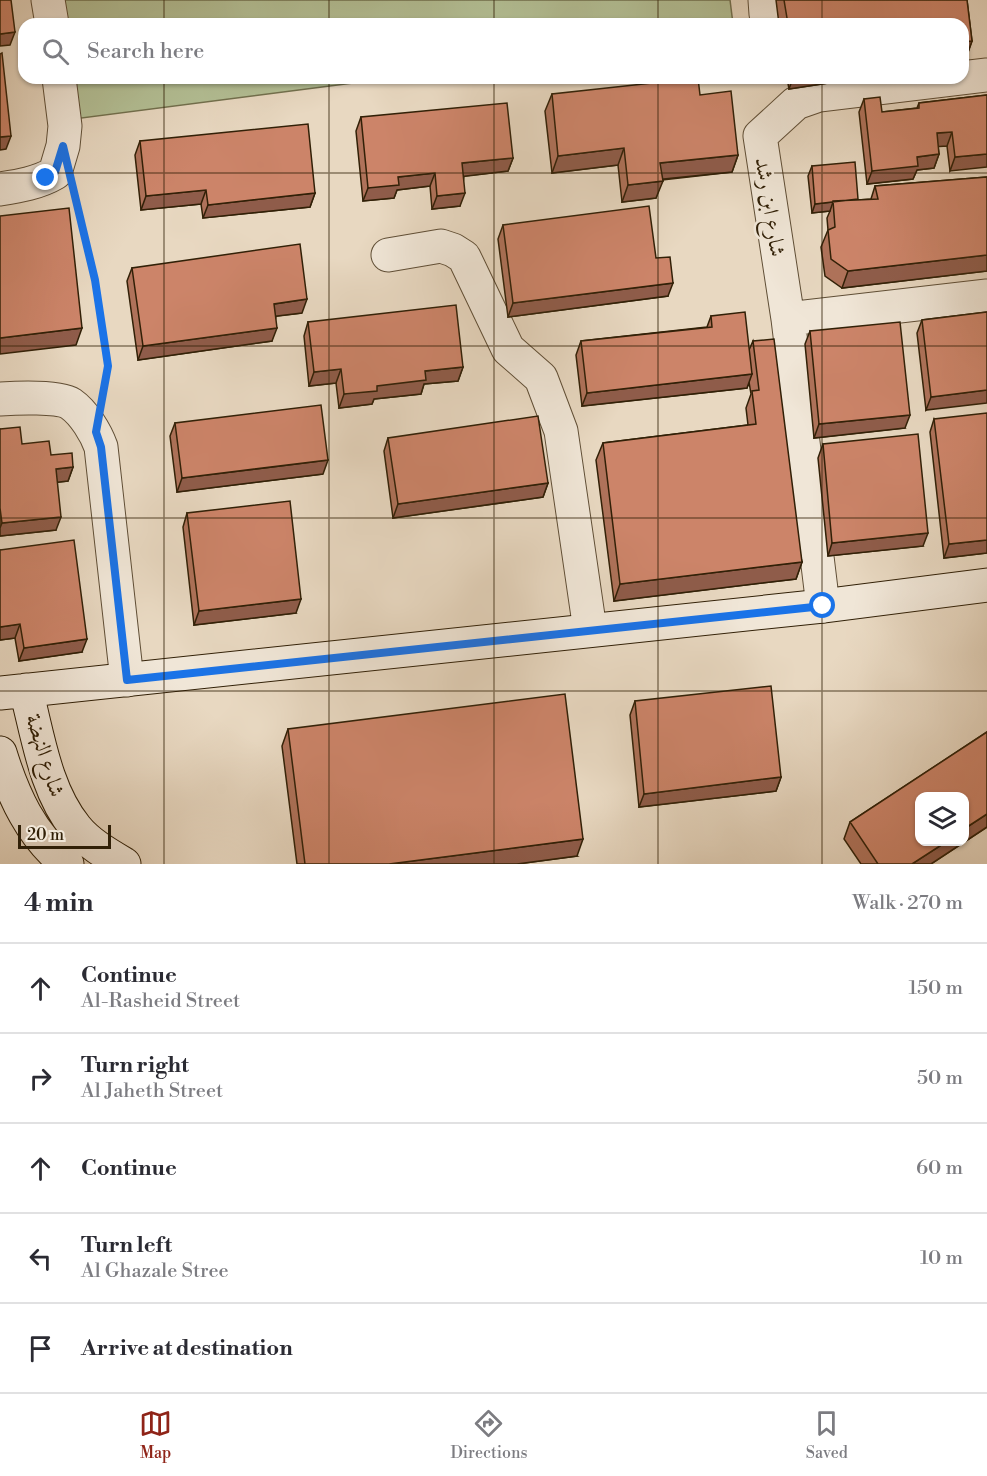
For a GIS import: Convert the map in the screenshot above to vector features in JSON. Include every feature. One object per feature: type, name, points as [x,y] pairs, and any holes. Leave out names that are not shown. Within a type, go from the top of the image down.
[{"type":"street","points":[[48,0],[51,18]]},
{"type":"street","name":"شارع ابن رشد","points":[[969,77],[987,75]]},
{"type":"street","points":[[0,189],[46,178],[55,172],[63,146],[65,126],[60,84]]},
{"type":"street","name":"شارع ابن رشد","points":[[788,319],[760,136],[796,103],[819,95],[911,84]]},
{"type":"street","points":[[388,255],[441,246],[464,257],[508,349],[541,378],[561,431],[590,630]]},
{"type":"street","points":[[823,606],[788,319],[987,296]]},
{"type":"street","points":[[0,399],[43,398],[70,403],[96,432],[101,447],[127,680]]},
{"type":"street","points":[[13,691],[823,606],[987,585]]},
{"type":"street","name":"شارع النهضة","points":[[13,691],[44,758],[55,793],[64,811],[77,830],[95,846],[124,864]]},
{"type":"street","name":"شارع النهضة","points":[[0,753],[15,795],[35,832],[67,864]]},
{"type":"street","points":[[0,815],[35,832]]},
{"type":"path","points":[[63,146],[95,280],[108,366],[96,432]]},
{"type":"green space","points":[[59,0],[730,0],[732,18],[61,18]]},
{"type":"green space","points":[[70,84],[345,84],[74,119]]},
{"type":"building","points":[[0,0],[11,0],[15,32],[0,34]]},
{"type":"building","points":[[784,0],[967,0],[972,41],[969,41],[969,18],[787,18]]},
{"type":"building","points":[[2,53],[11,136],[0,137],[0,54]]},
{"type":"building","points":[[643,84],[699,84],[700,95],[731,91],[738,155],[660,163],[663,181],[628,185],[624,148],[558,156],[552,94]]},
{"type":"building","points":[[987,95],[987,154],[955,157],[952,132],[937,133],[939,154],[917,157],[918,166],[872,171],[864,99],[880,97],[882,112],[919,108],[919,103]]},
{"type":"building","points":[[507,103],[513,158],[462,163],[465,193],[437,196],[435,173],[398,177],[399,185],[368,188],[361,117]]},
{"type":"building","points":[[308,124],[315,193],[208,205],[206,190],[146,196],[140,141]]},
{"type":"building","points":[[855,162],[858,199],[815,204],[812,166]]},
{"type":"building","points":[[987,177],[987,255],[848,271],[831,259],[828,230],[835,227],[833,201],[878,199],[875,186]]},
{"type":"building","points":[[649,206],[656,258],[670,257],[673,283],[513,303],[503,225]]},
{"type":"building","points":[[69,208],[82,328],[0,338],[0,216]]},
{"type":"building","points":[[300,244],[307,299],[274,304],[277,328],[143,346],[132,268]]},
{"type":"building","points":[[456,305],[463,367],[425,371],[426,380],[377,386],[377,391],[344,394],[341,369],[314,372],[308,322]]},
{"type":"building","points":[[745,312],[752,374],[587,393],[581,341],[712,327],[711,316]]},
{"type":"building","points":[[987,312],[987,390],[931,397],[922,320]]},
{"type":"building","points":[[900,322],[910,415],[819,424],[810,331]]},
{"type":"building","points":[[774,339],[802,562],[620,584],[603,443],[756,424],[752,391],[759,390],[753,341]]},
{"type":"building","points":[[321,405],[328,460],[182,478],[175,423]]},
{"type":"building","points":[[987,413],[987,540],[949,544],[934,419]]},
{"type":"building","points":[[538,416],[548,483],[398,504],[388,438]]},
{"type":"building","points":[[20,427],[22,444],[49,441],[51,455],[72,453],[73,467],[56,469],[61,517],[2,523],[0,429]]},
{"type":"building","points":[[918,434],[928,533],[832,543],[823,444]]},
{"type":"building","points":[[290,501],[301,599],[199,611],[187,513]]},
{"type":"building","points":[[74,540],[87,639],[24,648],[20,624],[0,627],[0,550]]},
{"type":"building","points":[[771,686],[781,777],[644,794],[635,701]]},
{"type":"building","points":[[565,694],[583,839],[389,864],[305,864],[288,729]]},
{"type":"building","points":[[987,732],[987,814],[969,826],[969,792],[915,792],[915,846],[940,846],[912,864],[878,864],[850,822]]},
{"type":"route","points":[[46,178],[55,172],[63,146],[95,280],[108,366],[96,432],[101,447],[127,680],[823,606]]}]
